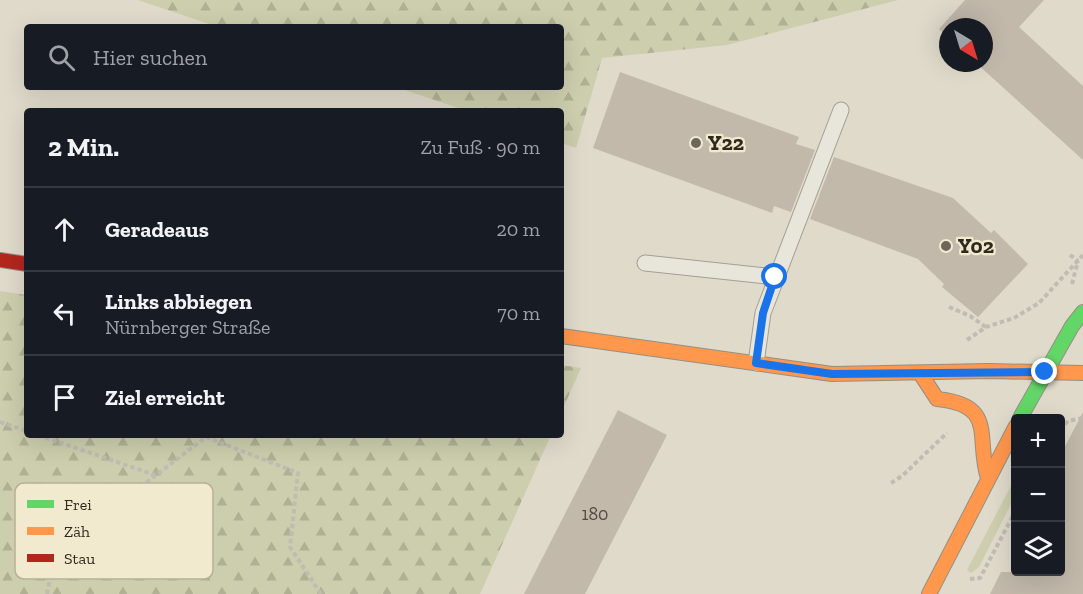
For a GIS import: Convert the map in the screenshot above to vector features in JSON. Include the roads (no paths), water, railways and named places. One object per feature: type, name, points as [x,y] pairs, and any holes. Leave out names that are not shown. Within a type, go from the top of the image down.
[{"type":"main road","points":[[0,260],[24,264]]},
{"type":"main road","points":[[1022,414],[1072,326],[1083,312]]},
{"type":"main road","points":[[564,336],[832,374],[1083,373]]},
{"type":"main road","points":[[920,373],[937,399],[952,400],[964,405],[980,422],[983,431],[983,459],[988,478]]},
{"type":"main road","points":[[929,594],[1011,435]]},
{"type":"lane","points":[[756,363],[763,313],[775,277],[841,110]]},
{"type":"lane","points":[[645,263],[775,277]]},
{"type":"place","name":"Y22","points":[[696,143]]},
{"type":"place","name":"Y02","points":[[946,246]]}]
